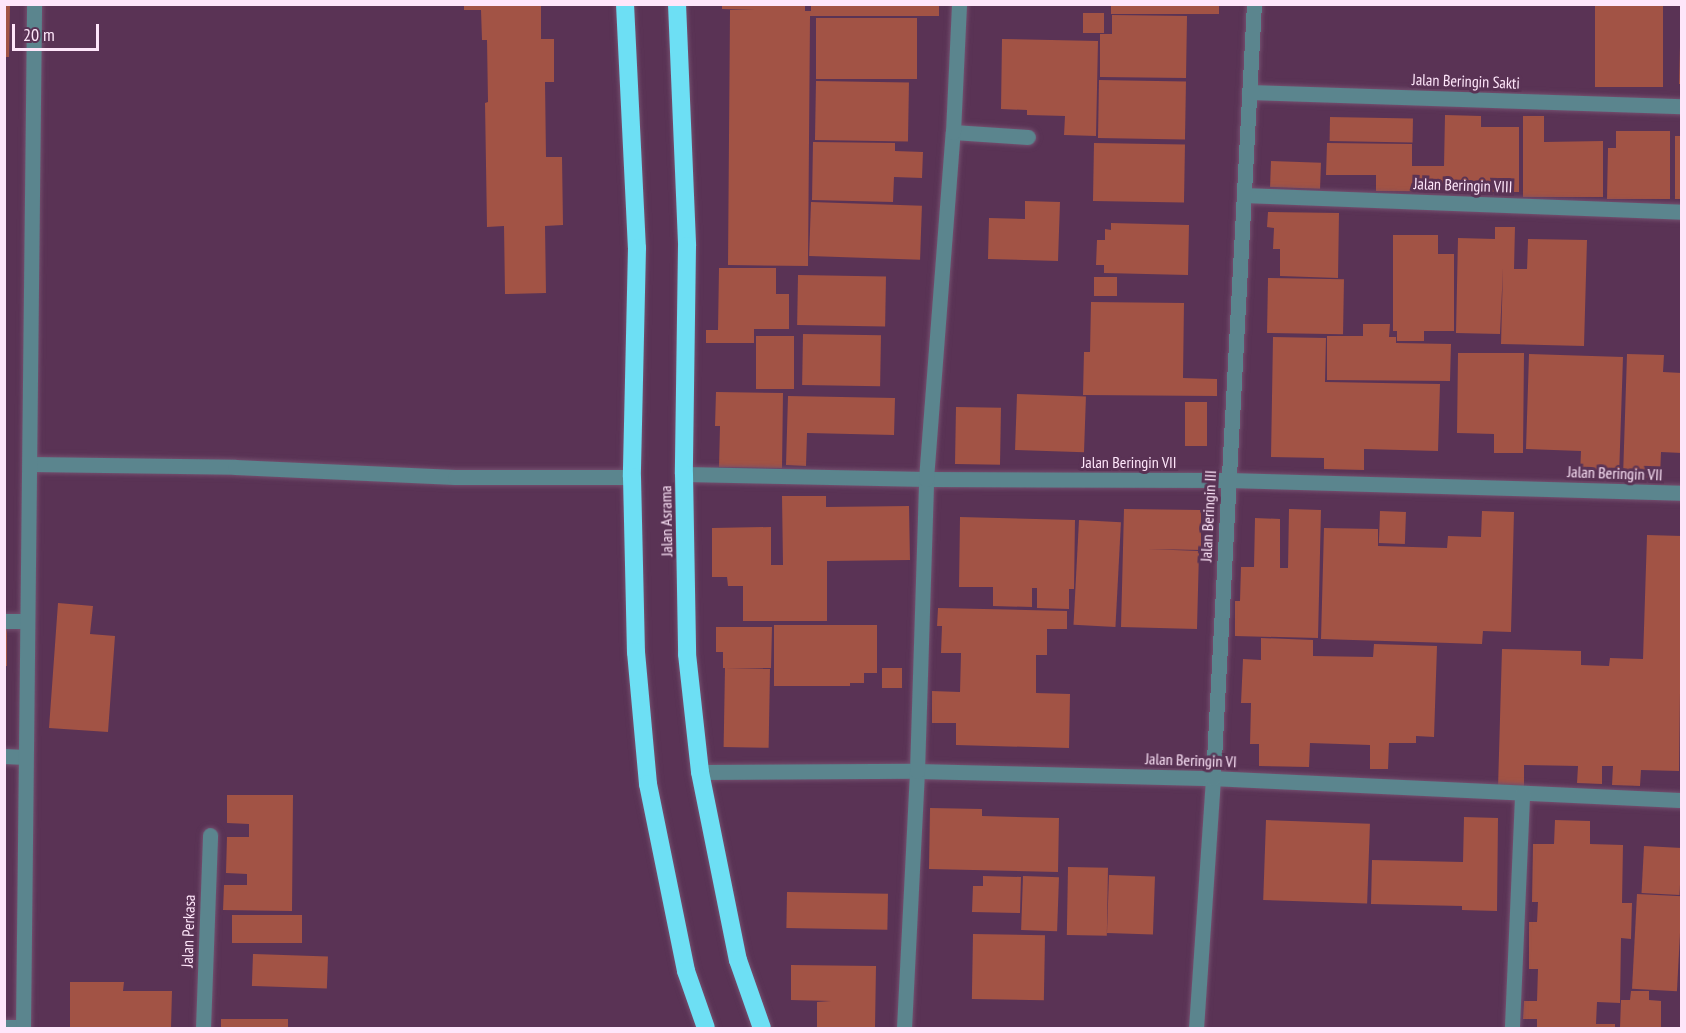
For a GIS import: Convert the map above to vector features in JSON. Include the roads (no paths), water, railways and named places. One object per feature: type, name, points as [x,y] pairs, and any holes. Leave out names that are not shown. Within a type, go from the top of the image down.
[{"type":"highway","name":"Jalan Asrama","points":[[625,4],[637,248],[632,477],[636,652],[648,784],[686,971],[706,1029]]},
{"type":"highway","name":"Jalan Asrama","points":[[677,4],[687,246],[684,474],[687,654],[700,772],[738,960],[762,1029]]},
{"type":"street","points":[[4,1027],[23,1028],[34,4]]},
{"type":"street","points":[[904,1029],[917,771],[926,479],[953,132],[959,4]]},
{"type":"street","name":"Jalan Beringin III","points":[[1196,1029],[1213,778],[1254,4]]},
{"type":"street","name":"Jalan Beringin Sakti","points":[[1249,92],[1682,106]]},
{"type":"street","points":[[953,132],[1028,137]]},
{"type":"street","name":"Jalan Beringin VIII","points":[[1244,195],[1682,212]]},
{"type":"street","points":[[30,464],[235,467],[455,477],[632,477]]},
{"type":"street","name":"Jalan Beringin VII","points":[[684,474],[926,479],[1227,480],[1682,493]]},
{"type":"street","points":[[4,621],[26,621]]},
{"type":"street","points":[[4,756],[25,757]]},
{"type":"street","name":"Jalan Beringin VI","points":[[700,772],[917,771],[1213,778],[1682,800]]},
{"type":"street","points":[[1512,1026],[1522,793]]},
{"type":"street","name":"Jalan Perkasa","points":[[203,1029],[210,835]]}]
